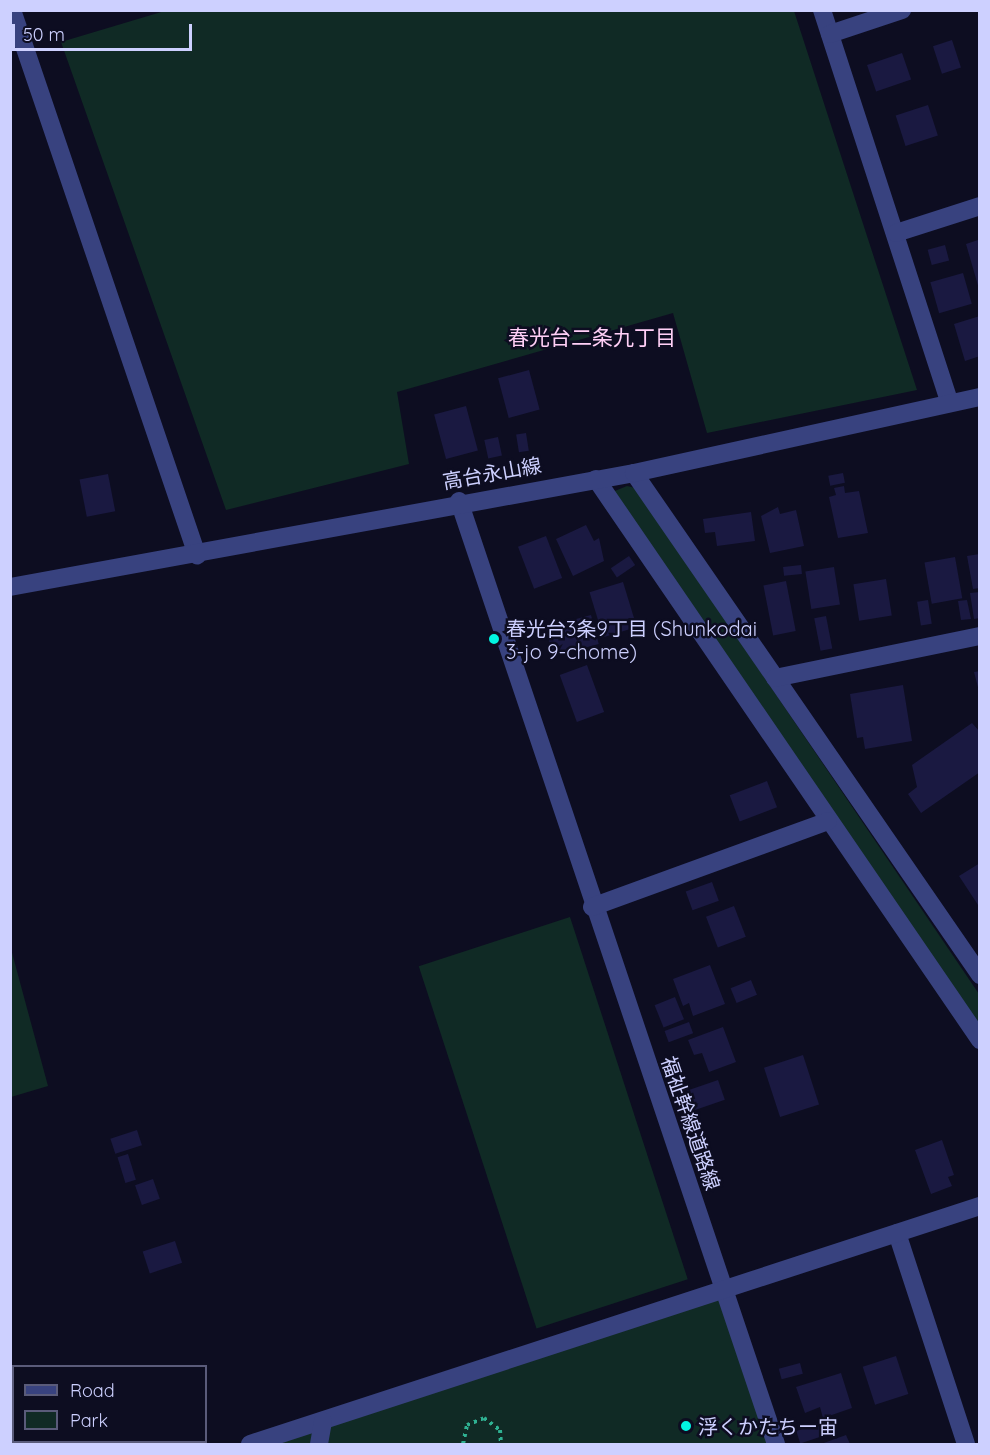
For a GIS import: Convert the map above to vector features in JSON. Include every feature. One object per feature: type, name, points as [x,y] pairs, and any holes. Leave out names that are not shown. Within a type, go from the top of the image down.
[{"type":"street","points":[[12,10],[197,555]]},
{"type":"street","points":[[822,10],[950,403]]},
{"type":"street","points":[[830,34],[902,10]]},
{"type":"street","points":[[896,233],[980,206]]},
{"type":"street","name":"高台永山線","points":[[10,586],[197,555],[459,501],[634,473],[980,397]]},
{"type":"street","points":[[634,473],[980,975]]},
{"type":"street","points":[[596,479],[980,1040]]},
{"type":"street","name":"福祉幹線道路線","points":[[459,501],[592,907],[776,1444]]},
{"type":"street","points":[[775,678],[980,636]]},
{"type":"street","points":[[592,907],[828,821]]},
{"type":"street","points":[[250,1444],[724,1287],[980,1206]]},
{"type":"street","points":[[897,1233],[966,1444]]},
{"type":"street","points":[[319,1444],[323,1421]]},
{"type":"path","points":[[463,1444],[467,1425],[484,1418],[500,1430],[501,1444]]},
{"type":"green space","points":[[168,10],[794,11],[917,390],[707,433],[673,313],[397,392],[409,464],[226,510],[61,42]]},
{"type":"green space","points":[[627,486],[636,488],[979,994],[979,1041],[610,493]]},
{"type":"green space","points":[[570,917],[688,1279],[537,1328],[419,966]]},
{"type":"green space","points":[[11,949],[48,1086],[10,1097]]},
{"type":"green space","points":[[724,1286],[775,1444],[250,1444]]},
{"type":"building","points":[[952,40],[961,68],[942,74],[933,46]]},
{"type":"building","points":[[902,53],[911,79],[876,92],[867,65]]},
{"type":"building","points":[[928,105],[938,135],[906,146],[896,116]]},
{"type":"building","points":[[978,240],[980,245],[979,289],[966,244]]},
{"type":"building","points":[[945,245],[949,260],[932,265],[928,250]]},
{"type":"building","points":[[963,273],[972,304],[939,313],[930,282]]},
{"type":"building","points":[[980,316],[980,356],[965,361],[954,324]]},
{"type":"building","points":[[529,370],[540,410],[509,418],[498,378]]},
{"type":"building","points":[[466,406],[478,450],[446,459],[434,415]]},
{"type":"building","points":[[526,433],[529,451],[519,452],[516,435]]},
{"type":"building","points":[[498,437],[502,456],[488,458],[484,440]]},
{"type":"building","points":[[843,473],[845,483],[830,486],[828,476]]},
{"type":"building","points":[[108,474],[115,511],[87,517],[80,480]]},
{"type":"building","points":[[844,486],[845,493],[859,491],[868,533],[838,538],[829,497],[836,495],[834,488]]},
{"type":"building","points":[[778,507],[780,514],[796,510],[804,546],[770,553],[761,516]]},
{"type":"building","points":[[751,512],[755,541],[717,546],[715,532],[705,533],[703,519]]},
{"type":"building","points":[[586,525],[594,541],[599,538],[604,561],[573,576],[556,539]]},
{"type":"building","points":[[546,536],[562,578],[534,589],[518,547]]},
{"type":"building","points":[[980,554],[980,588],[973,589],[967,556]]},
{"type":"building","points":[[629,556],[635,565],[617,577],[611,568]]},
{"type":"building","points":[[955,557],[962,598],[932,604],[924,562]]},
{"type":"building","points":[[801,565],[802,574],[784,576],[783,567]]},
{"type":"building","points":[[834,567],[840,605],[811,609],[805,572]]},
{"type":"building","points":[[886,579],[892,616],[859,621],[853,584]]},
{"type":"building","points":[[786,581],[796,631],[773,635],[763,585]]},
{"type":"building","points":[[623,582],[637,627],[603,637],[590,592]]},
{"type":"building","points":[[980,592],[980,618],[974,619],[970,593]]},
{"type":"building","points":[[928,600],[932,624],[921,625],[917,602]]},
{"type":"building","points":[[967,600],[971,619],[961,620],[958,601]]},
{"type":"building","points":[[591,615],[599,644],[553,656],[546,627]]},
{"type":"building","points":[[826,616],[832,648],[821,651],[814,618]]},
{"type":"building","points":[[587,665],[604,712],[577,722],[560,675]]},
{"type":"building","points":[[980,671],[980,691],[979,691],[974,672]]},
{"type":"building","points":[[903,685],[912,741],[865,749],[863,737],[857,738],[850,694]]},
{"type":"building","points":[[972,723],[980,732],[980,772],[921,813],[908,794],[917,787],[912,765]]},
{"type":"building","points":[[767,781],[777,807],[740,821],[730,795]]},
{"type":"building","points":[[980,863],[980,908],[959,876]]},
{"type":"building","points":[[712,882],[719,901],[693,910],[686,892]]},
{"type":"building","points":[[734,906],[746,937],[718,948],[706,917]]},
{"type":"building","points":[[710,965],[725,1004],[693,1016],[689,1003],[683,1006],[673,979]]},
{"type":"building","points":[[751,980],[757,995],[737,1003],[731,988]]},
{"type":"building","points":[[675,997],[684,1019],[664,1027],[655,1005]]},
{"type":"building","points":[[689,1022],[693,1033],[669,1042],[665,1031]]},
{"type":"building","points":[[723,1027],[736,1062],[709,1072],[702,1053],[694,1055],[688,1040]]},
{"type":"building","points":[[803,1055],[819,1104],[780,1117],[764,1068]]},
{"type":"building","points":[[718,1080],[725,1100],[694,1111],[687,1091]]},
{"type":"building","points":[[137,1130],[142,1145],[115,1154],[110,1139]]},
{"type":"building","points":[[942,1140],[954,1175],[948,1177],[952,1186],[931,1194],[915,1150]]},
{"type":"building","points":[[128,1154],[136,1180],[125,1183],[117,1157]]},
{"type":"building","points":[[153,1179],[160,1199],[142,1205],[135,1185]]},
{"type":"building","points":[[175,1241],[182,1263],[150,1273],[143,1252]]},
{"type":"building","points":[[896,1356],[908,1394],[875,1405],[863,1367]]},
{"type":"building","points":[[800,1363],[803,1374],[782,1379],[779,1369]]},
{"type":"building","points":[[841,1373],[852,1408],[823,1418],[820,1407],[805,1413],[796,1387]]},
{"type":"building","points":[[821,1423],[825,1435],[800,1443],[796,1431]]},
{"type":"building","points":[[846,1435],[850,1444],[821,1444]]},
{"type":"place","name":"春光台3条9丁目 (Shunkodai 3-jo 9-chome)","points":[[494,639]]},
{"type":"place","name":"浮くかたちー宙","points":[[686,1426]]},
{"type":"district","name":"春光台二条九丁目","points":[[592,337]]}]
